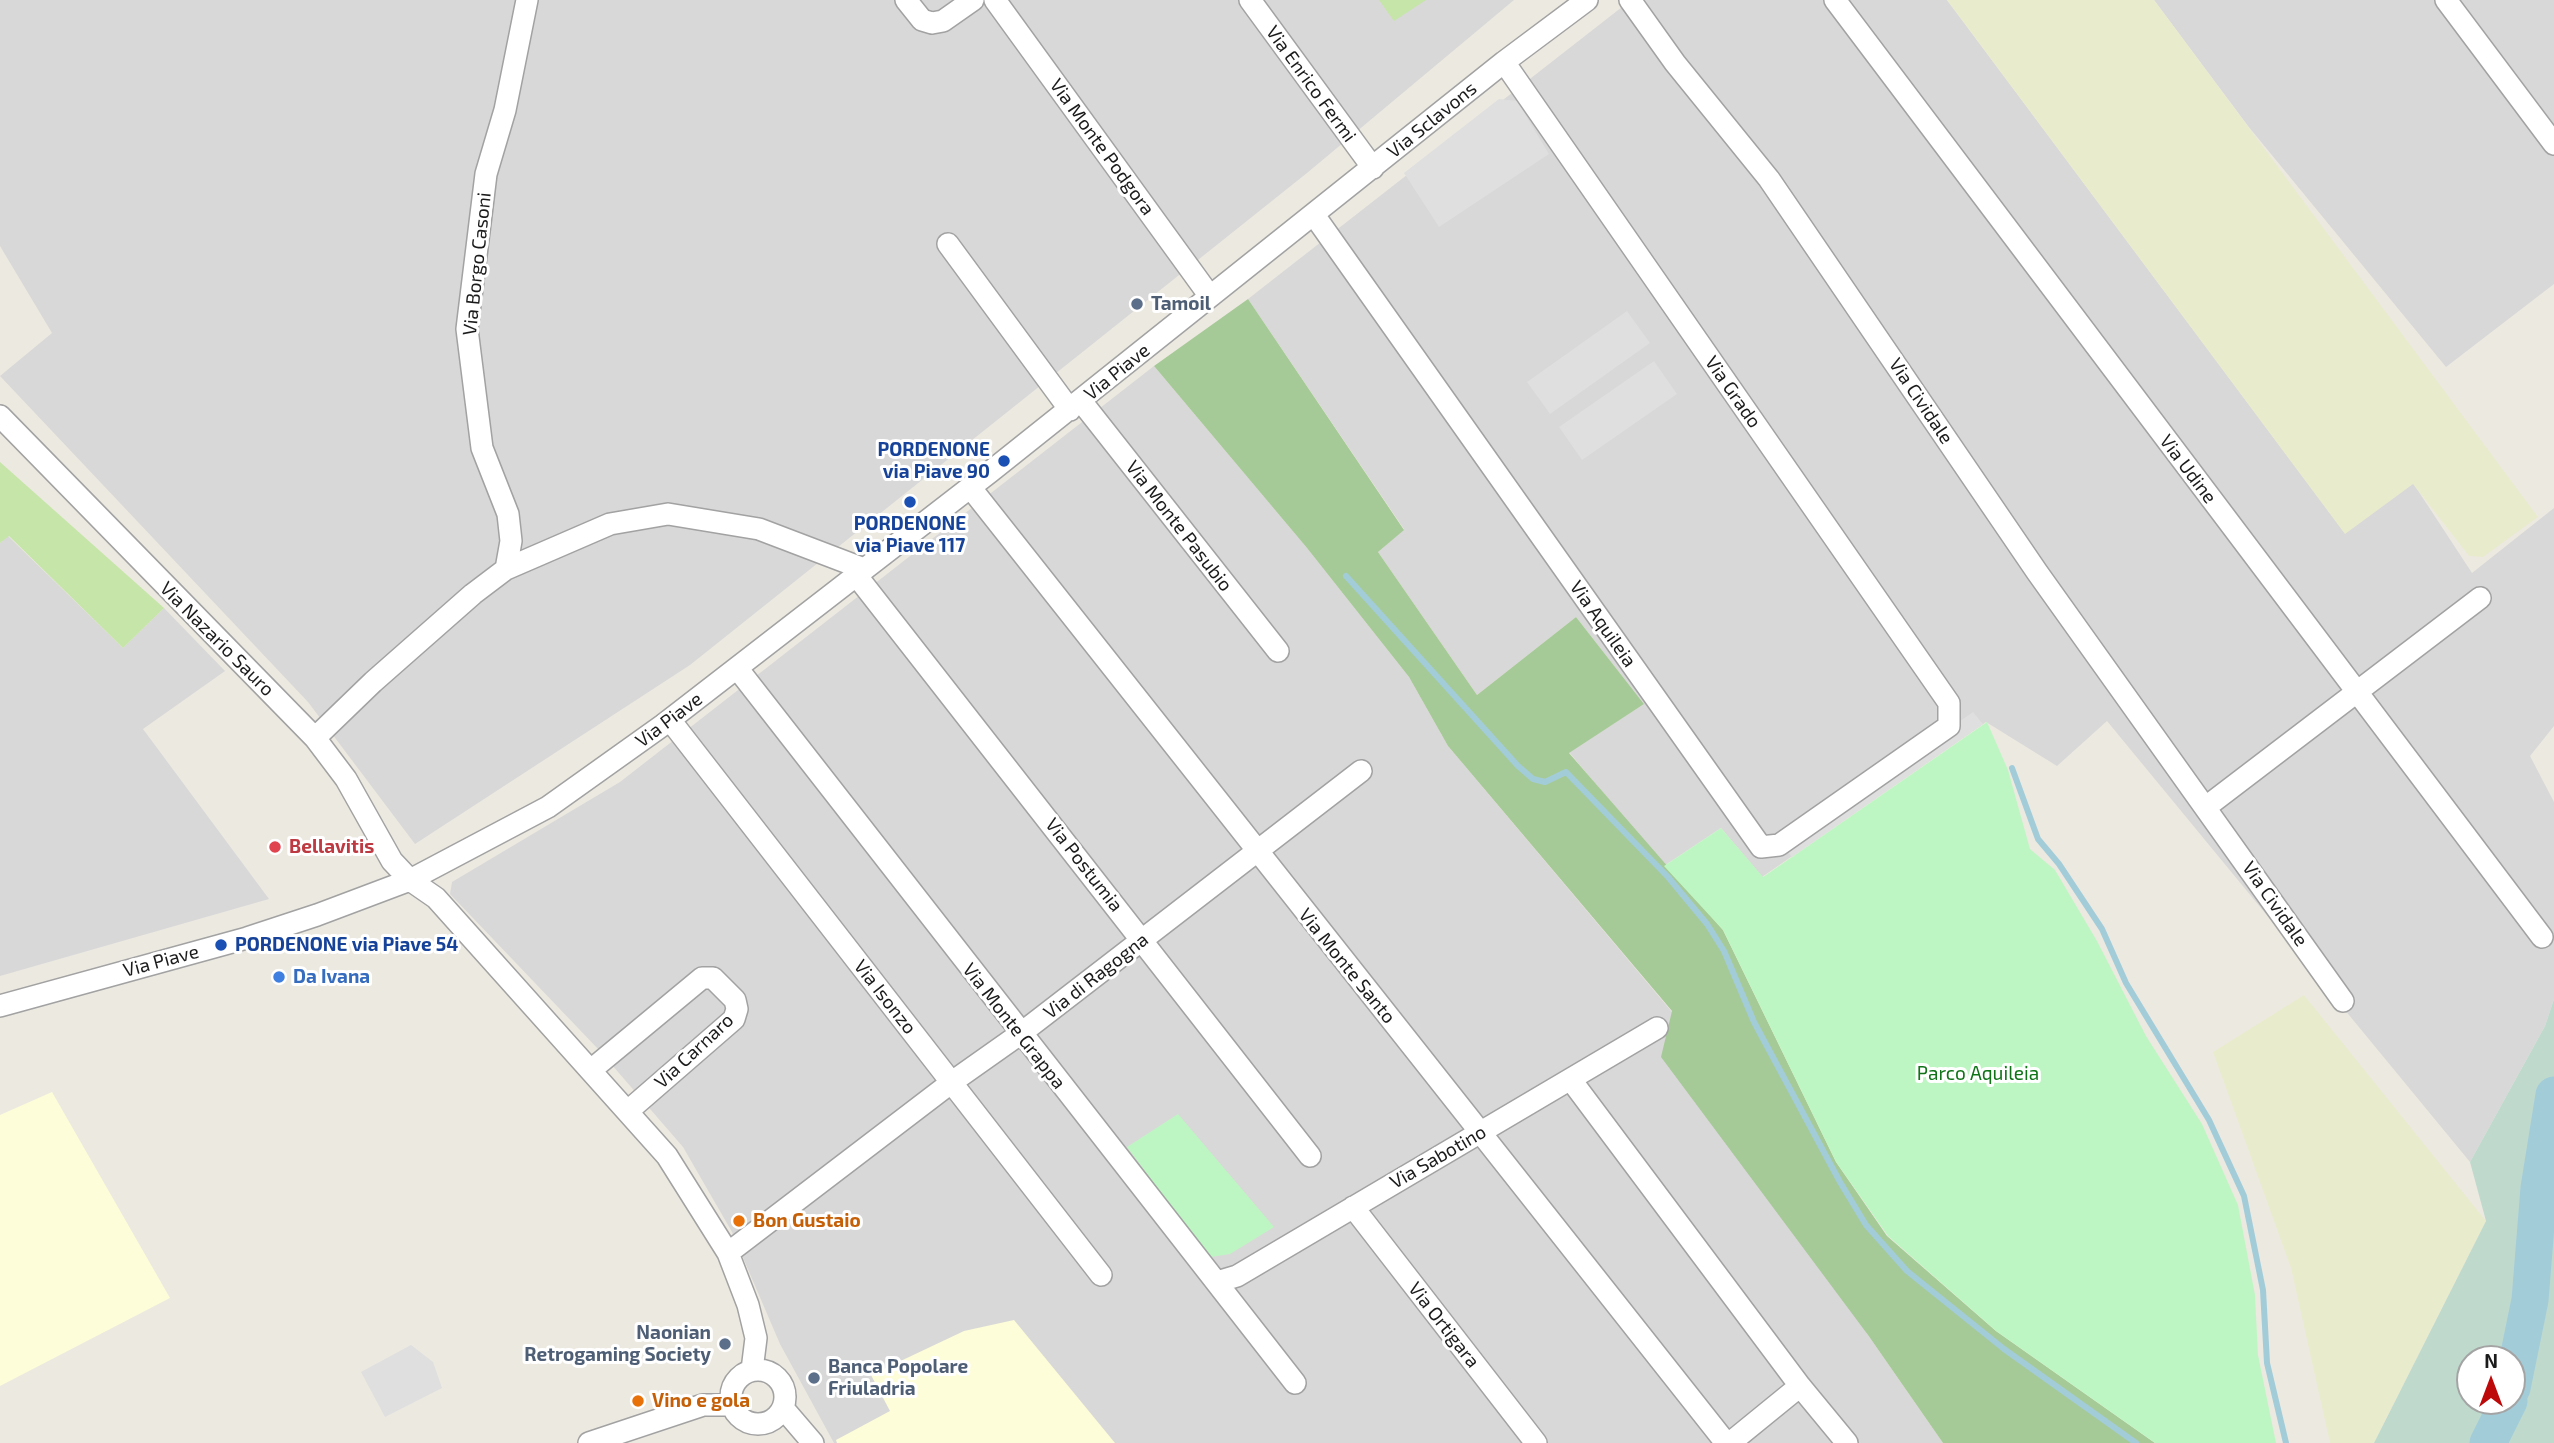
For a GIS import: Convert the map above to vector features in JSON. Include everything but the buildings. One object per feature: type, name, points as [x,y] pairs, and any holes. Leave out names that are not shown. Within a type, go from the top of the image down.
[{"type":"street","name":"Via Borgo Casoni","points":[[506,569],[511,541],[508,514],[482,448],[467,329],[486,174],[505,110],[527,0]]},
{"type":"street","points":[[906,0],[922,20],[932,23],[943,21],[973,0]]},
{"type":"street","name":"Via Monte Podgora","points":[[995,0],[1209,295]]},
{"type":"street","name":"Via Enrico Fermi","points":[[1250,0],[1373,168]]},
{"type":"street","name":"Via Sclavons","points":[[1247,267],[1504,62],[1587,0]]},
{"type":"street","name":"Via Cividale","points":[[1630,0],[1675,63],[1769,179],[2037,572],[2343,1001]]},
{"type":"street","name":"Via Udine","points":[[1835,0],[2542,937]]},
{"type":"street","points":[[2446,0],[2554,144]]},
{"type":"street","name":"Via Grado","points":[[1504,62],[1949,703],[1949,726]]},
{"type":"street","name":"Via Aquileia","points":[[1314,215],[1761,847],[1779,845],[1949,726]]},
{"type":"street","name":"Via Monte Pasubio","points":[[948,244],[1075,405],[1278,651]]},
{"type":"street","name":"Via Piave","points":[[0,1006],[247,938],[410,880],[548,807],[670,720],[970,488],[1247,267]]},
{"type":"street","name":"Via Nazario Sauro","points":[[0,416],[315,738],[346,779],[392,861],[410,880]]},
{"type":"street","name":"Via Monte Santo","points":[[970,488],[1256,852],[1728,1443]]},
{"type":"street","points":[[315,738],[453,611],[506,569],[610,524],[668,514],[759,529],[860,572]]},
{"type":"street","name":"Via Postumia","points":[[860,572],[1310,1156]]},
{"type":"street","points":[[2206,807],[2480,598]]},
{"type":"street","name":"Via Monte Grappa","points":[[737,668],[1295,1383]]},
{"type":"street","name":"Via Isonzo","points":[[670,720],[1101,1275]]},
{"type":"street","name":"Via di Ragogna","points":[[728,1253],[951,1082],[1020,1034],[1361,771]]},
{"type":"street","points":[[410,880],[436,898],[667,1156],[728,1253],[748,1305],[756,1338],[752,1370]]},
{"type":"street","name":"Via Carnaro","points":[[591,1070],[702,978],[718,981],[735,1000],[737,1009],[734,1019],[628,1111]]},
{"type":"street","name":"Via Sabotino","points":[[1217,1282],[1237,1276],[1657,1028]]},
{"type":"street","points":[[1571,1080],[1800,1386],[1847,1443]]},
{"type":"street","name":"Via Ortigara","points":[[1353,1207],[1536,1443]]},
{"type":"street","points":[[763,1369],[780,1379],[786,1399],[783,1408],[767,1423],[756,1424],[737,1415],[731,1405],[734,1383],[752,1370],[763,1369]]},
{"type":"street","points":[[1728,1443],[1800,1386]]},
{"type":"street","points":[[589,1443],[703,1405],[731,1405]]},
{"type":"street","points":[[783,1408],[813,1443]]},
{"type":"shaded area","points":[[0,0],[1514,0],[1307,173],[690,665],[415,844],[308,702],[0,376],[52,333],[0,246]]},
{"type":"shaded area","points":[[1631,0],[1947,0],[2345,533],[2413,483],[2472,573],[2554,508],[2554,726],[2530,756],[2554,802],[2554,999],[2545,1026],[2470,1162],[2107,721],[2057,766],[1986,722],[1762,877],[1721,828],[1664,866],[1569,752],[1644,704],[1576,617],[1477,695],[1378,552],[1404,529],[1248,299]]},
{"type":"shaded area","points":[[1947,0],[2154,0],[2538,517],[2483,557],[2469,556],[2413,484],[2345,534]]},
{"type":"shaded area","points":[[2154,0],[2554,0],[2554,284],[2446,367],[2248,126]]},
{"type":"shaded area","points":[[1499,99],[1517,101],[1549,154],[1439,227],[1404,173]]},
{"type":"shaded area","points":[[1627,311],[1650,343],[1550,414],[1527,382]]},
{"type":"shaded area","points":[[1654,361],[1677,394],[1582,460],[1559,427]]},
{"type":"shaded area","points":[[1154,366],[1307,548],[1409,677],[1448,746],[1672,1012],[1868,1335],[1943,1443],[834,1443],[780,1344],[732,1232],[683,1147],[599,1050],[450,894],[452,882],[620,782]]},
{"type":"shaded area","points":[[8,536],[123,648],[164,608],[225,671],[143,729],[269,899],[0,976],[0,543]]},
{"type":"shaded area","points":[[1973,712],[1983,724],[1792,857],[1782,846]]},
{"type":"shaded area","points":[[2304,995],[2486,1221],[2374,1443],[2330,1443],[2291,1268],[2213,1052]]},
{"type":"shaded area","points":[[2554,999],[2554,1443],[2374,1443],[2486,1221],[2470,1162],[2545,1026]]},
{"type":"shaded area","points":[[52,1092],[170,1298],[0,1386],[0,1115]]},
{"type":"shaded area","points":[[1014,1320],[1115,1443],[837,1443],[836,1440],[890,1411],[871,1375],[964,1331]]},
{"type":"shaded area","points":[[411,1345],[433,1362],[442,1388],[385,1417],[361,1372]]},
{"type":"green space","points":[[1379,0],[1426,0],[1394,21]]},
{"type":"green space","points":[[1248,299],[1404,530],[1378,552],[1477,695],[1576,617],[1644,704],[1569,753],[1723,930],[1836,1162],[1887,1236],[1996,1331],[2155,1443],[1943,1443],[1868,1335],[1661,1057],[1672,1011],[1448,746],[1409,677],[1307,548],[1154,366]]},
{"type":"green space","points":[[0,462],[164,608],[123,648],[9,536],[0,543]]},
{"type":"green space","name":"Parco Aquileia","points":[[1987,722],[2008,770],[2030,849],[2055,870],[2097,941],[2146,1036],[2202,1124],[2238,1205],[2255,1295],[2258,1355],[2276,1443],[2155,1443],[1996,1331],[1888,1236],[1836,1162],[1723,930],[1664,866],[1721,828],[1763,877]]},
{"type":"green space","points":[[1178,1114],[1274,1227],[1230,1254],[1211,1257],[1202,1248],[1127,1147]]},
{"type":"waterway","points":[[1346,576],[1518,766],[1533,779],[1545,782],[1566,772],[1668,877],[1707,924],[1724,951],[1754,1022],[1840,1182],[1866,1225],[1907,1271],[2004,1349],[2136,1443]]},
{"type":"waterway","points":[[2012,768],[2038,839],[2059,864],[2102,929],[2126,983],[2209,1120],[2244,1196],[2263,1290],[2267,1363],[2286,1443]]},
{"type":"waterway","points":[[2521,1345],[2530,1300],[2539,1188],[2554,1095]]},
{"type":"waterway","points":[[2488,1443],[2502,1415]]},
{"type":"place","name":"Tamoil","points":[[1137,304]]},
{"type":"place","name":"PORDENONE via Piave 90","points":[[1004,461]]},
{"type":"place","name":"PORDENONE via Piave 117","points":[[910,502]]},
{"type":"place","name":"Bellavitis","points":[[275,847]]},
{"type":"place","name":"PORDENONE via Piave 54","points":[[221,945]]},
{"type":"place","name":"Da Ivana","points":[[279,977]]},
{"type":"place","name":"Bon Gustaio","points":[[739,1221]]},
{"type":"place","name":"Naonian Retrogaming Society","points":[[725,1344]]},
{"type":"place","name":"Banca Popolare Friuladria","points":[[814,1378]]},
{"type":"place","name":"Vino e gola","points":[[638,1401]]}]
